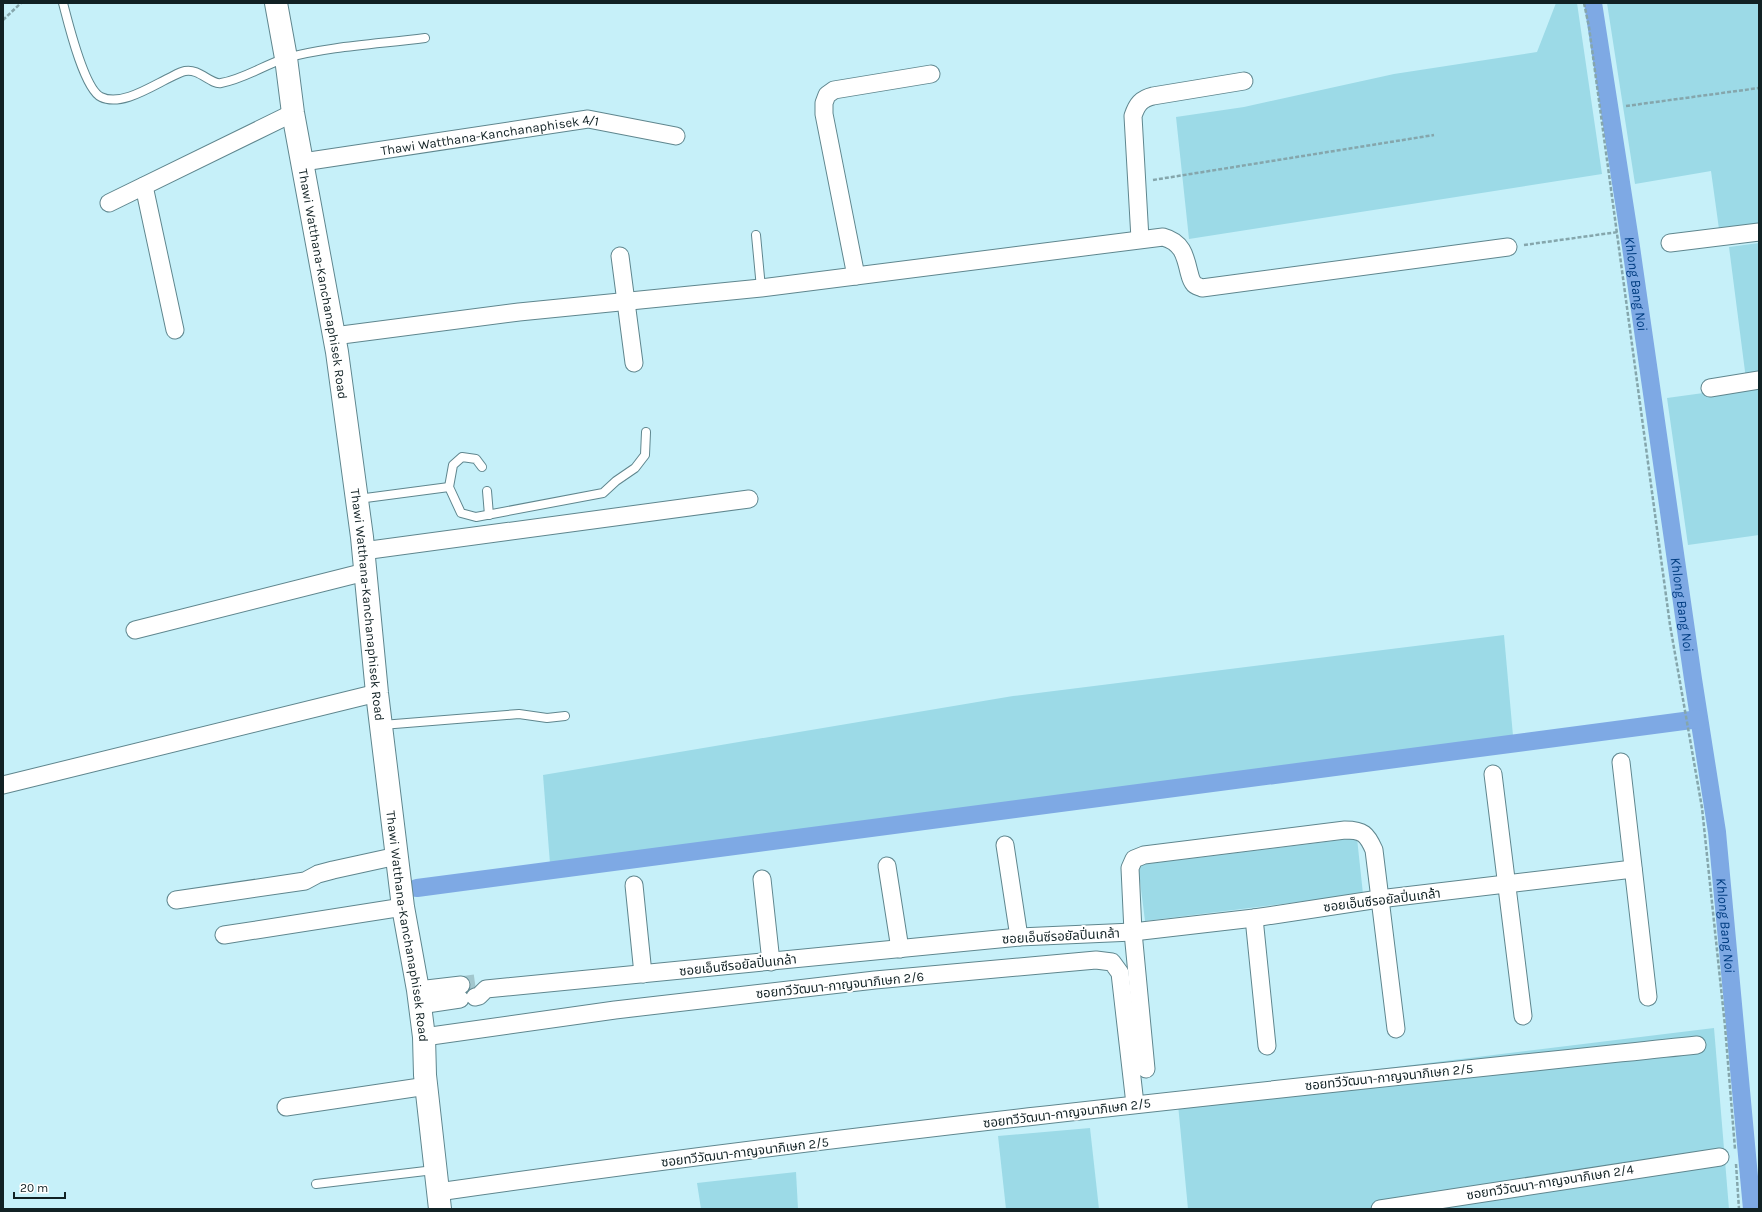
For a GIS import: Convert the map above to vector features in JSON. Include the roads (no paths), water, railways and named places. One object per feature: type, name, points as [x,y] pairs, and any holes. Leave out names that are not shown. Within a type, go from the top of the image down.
[{"type":"street","name":"Thawi Watthana-Kanchanaphisek Road","points":[[276,3],[286,58],[293,112],[334,336],[357,499],[377,694],[403,907],[419,997],[424,1037],[427,1086],[439,1201]]},
{"type":"street","points":[[856,276],[831,150],[824,103],[827,95],[834,90],[932,74]]},
{"type":"street","points":[[1140,239],[1133,116],[1140,102],[1145,98],[1153,96],[1244,81]]},
{"type":"street","points":[[109,203],[293,112]]},
{"type":"street","name":"Thawi Watthana-Kanchanaphisek 4/1","points":[[302,162],[588,119],[676,136]]},
{"type":"street","points":[[144,186],[175,330]]},
{"type":"street","points":[[1670,243],[1759,232]]},
{"type":"street","points":[[334,336],[520,312],[761,288],[1163,237],[1170,239],[1184,252],[1190,276],[1194,284],[1202,288],[1508,247]]},
{"type":"street","points":[[620,256],[634,363]]},
{"type":"street","points":[[1710,388],[1759,380]]},
{"type":"street","points":[[135,630],[364,562],[749,499]]},
{"type":"street","points":[[3,785],[377,694]]},
{"type":"street","points":[[1621,762],[1648,997]]},
{"type":"street","points":[[1493,774],[1523,1016]]},
{"type":"street","points":[[1146,1069],[1133,932],[1130,868],[1134,859],[1144,855],[1337,831],[1356,830],[1368,836],[1374,850],[1396,1029]]},
{"type":"street","points":[[1005,845],[1019,937]]},
{"type":"street","points":[[176,900],[305,881],[333,870],[397,856]]},
{"type":"street","points":[[888,866],[900,949]]},
{"type":"street","name":"ซอยเอ็นซีรอยัลปิ่นเกล้า","points":[[419,997],[1019,937],[1133,932],[1254,918],[1379,899],[1633,869]]},
{"type":"street","points":[[762,879],[771,962]]},
{"type":"street","points":[[634,885],[643,974]]},
{"type":"street","points":[[224,935],[403,907]]},
{"type":"street","points":[[1254,918],[1267,1046]]},
{"type":"street","name":"ซอยทวีวัฒนา-กาญจนาภิเษก 2/6","points":[[424,1037],[615,1010],[875,980],[1096,960],[1112,962],[1120,973],[1135,1104]]},
{"type":"street","name":"ซอยทวีวัฒนา-กาญจนาภิเษก 2/5","points":[[439,1201],[603,1169],[1135,1104],[1698,1045]]},
{"type":"street","points":[[286,1107],[427,1086]]},
{"type":"street","name":"ซอยทวีวัฒนา-กาญจนาภิเษก 2/4","points":[[1380,1209],[1730,1157]]},
{"type":"lane","points":[[63,3],[73,42],[95,93],[111,101],[123,99],[186,71],[203,74],[210,81],[219,84],[233,80],[286,58],[327,50],[425,38]]},
{"type":"lane","points":[[756,235],[761,288]]},
{"type":"lane","points":[[482,467],[476,459],[462,457],[452,465],[449,487],[461,513],[476,517],[604,493],[616,481],[635,468],[645,455],[646,432]]},
{"type":"lane","points":[[357,499],[449,487]]},
{"type":"lane","points":[[487,491],[488,515]]},
{"type":"lane","points":[[381,725],[519,714],[547,718],[565,716]]},
{"type":"lane","points":[[316,1184],[436,1170]]},
{"type":"waterway","name":"Khlong Bang Noi","points":[[1593,3],[1631,247],[1693,679],[1717,832],[1752,1209]]},
{"type":"waterway","points":[[417,888],[1699,719]]},
{"type":"tunnel","points":[[461,985],[475,983]]}]
